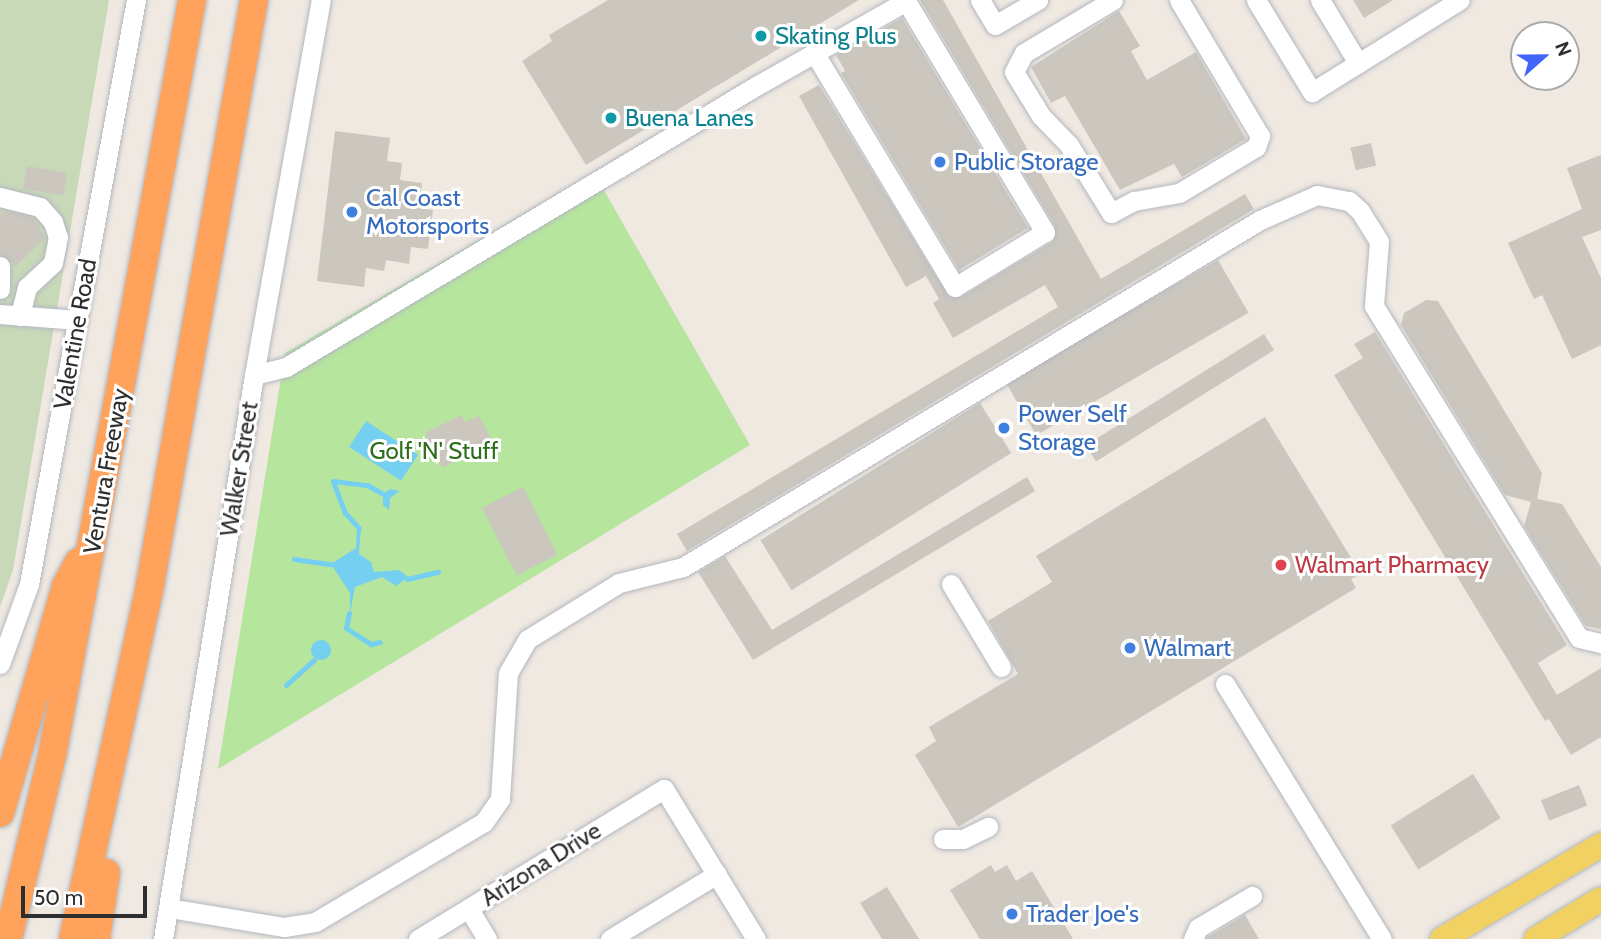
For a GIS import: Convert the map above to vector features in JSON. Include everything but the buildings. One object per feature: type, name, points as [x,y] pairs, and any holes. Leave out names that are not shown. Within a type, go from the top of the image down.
[{"type":"highway","name":"Ventura Freeway","points":[[8,939],[53,751],[192,0]]},
{"type":"highway","points":[[96,939],[150,586],[254,0]]},
{"type":"highway","points":[[0,813],[66,586],[96,528]]},
{"type":"highway","points":[[73,939],[150,586]]},
{"type":"main road","points":[[1442,939],[1601,845]]},
{"type":"main road","points":[[1536,939],[1601,899]]},
{"type":"street","name":"Valentine Road","points":[[0,664],[29,583],[136,0]]},
{"type":"street","name":"Walker Street","points":[[163,939],[254,375],[321,0]]},
{"type":"street","points":[[980,0],[995,25],[1038,0]]},
{"type":"street","points":[[1113,0],[1024,53],[1014,72],[1041,116],[1069,145],[1111,213],[1134,201],[1179,193],[1256,147],[1260,136],[1179,0]]},
{"type":"street","points":[[1256,0],[1312,92],[1460,0]]},
{"type":"street","points":[[1320,0],[1359,63]]},
{"type":"street","points":[[254,375],[286,367],[815,54],[906,1],[1045,232],[955,286],[815,54]]},
{"type":"street","points":[[169,908],[284,927],[315,922],[484,822],[500,799],[508,673],[528,639],[620,583],[683,567],[1260,220],[1317,195],[1349,201],[1360,211],[1379,242],[1374,306],[1579,638],[1601,643]]},
{"type":"street","points":[[0,197],[40,207],[54,222],[58,237],[53,263],[27,287],[20,316]]},
{"type":"street","points":[[0,266],[0,289]]},
{"type":"street","points":[[0,314],[78,320]]},
{"type":"street","points":[[951,584],[1001,667]]},
{"type":"street","points":[[1226,684],[1382,939]]},
{"type":"street","name":"Arizona Drive","points":[[418,939],[664,789],[717,874]]},
{"type":"street","points":[[943,839],[963,839],[988,827]]},
{"type":"street","points":[[610,939],[717,874],[756,939]]},
{"type":"street","points":[[1193,939],[1198,928],[1252,896]]},
{"type":"street","points":[[469,909],[488,939]]},
{"type":"green space","points":[[0,0],[109,0],[13,570],[0,607]]},
{"type":"green space","name":"Golf 'N' Stuff","points":[[594,173],[750,445],[218,769],[285,353]]},
{"type":"water","points":[[366,421],[418,455],[401,481],[349,447]]},
{"type":"water","points":[[390,489],[400,491],[390,498],[389,510],[383,505],[383,494]]},
{"type":"water","points":[[361,527],[359,554],[371,562],[374,572],[399,570],[408,577],[396,586],[382,577],[355,587],[350,614],[350,593],[331,564],[356,548],[357,528]]},
{"type":"water","points":[[321,640],[328,643],[331,650],[328,657],[321,660],[314,657],[311,650],[314,643]]},
{"type":"waterway","points":[[359,528],[345,513],[333,481],[367,485],[383,494]]},
{"type":"waterway","points":[[294,559],[331,564]]},
{"type":"waterway","points":[[407,579],[438,572]]},
{"type":"waterway","points":[[349,613],[346,628],[371,644],[380,642]]},
{"type":"waterway","points":[[286,685],[314,660]]},
{"type":"place","name":"Skating Plus","points":[[761,36]]},
{"type":"place","name":"Buena Lanes","points":[[611,118]]},
{"type":"place","name":"Public Storage","points":[[940,162]]},
{"type":"place","name":"Cal Coast Motorsports","points":[[352,212]]},
{"type":"place","name":"Power Self Storage","points":[[1004,428]]},
{"type":"place","name":"Walmart Pharmacy","points":[[1281,565]]},
{"type":"place","name":"Walmart","points":[[1130,648]]},
{"type":"place","name":"Trader Joe's","points":[[1012,914]]}]
